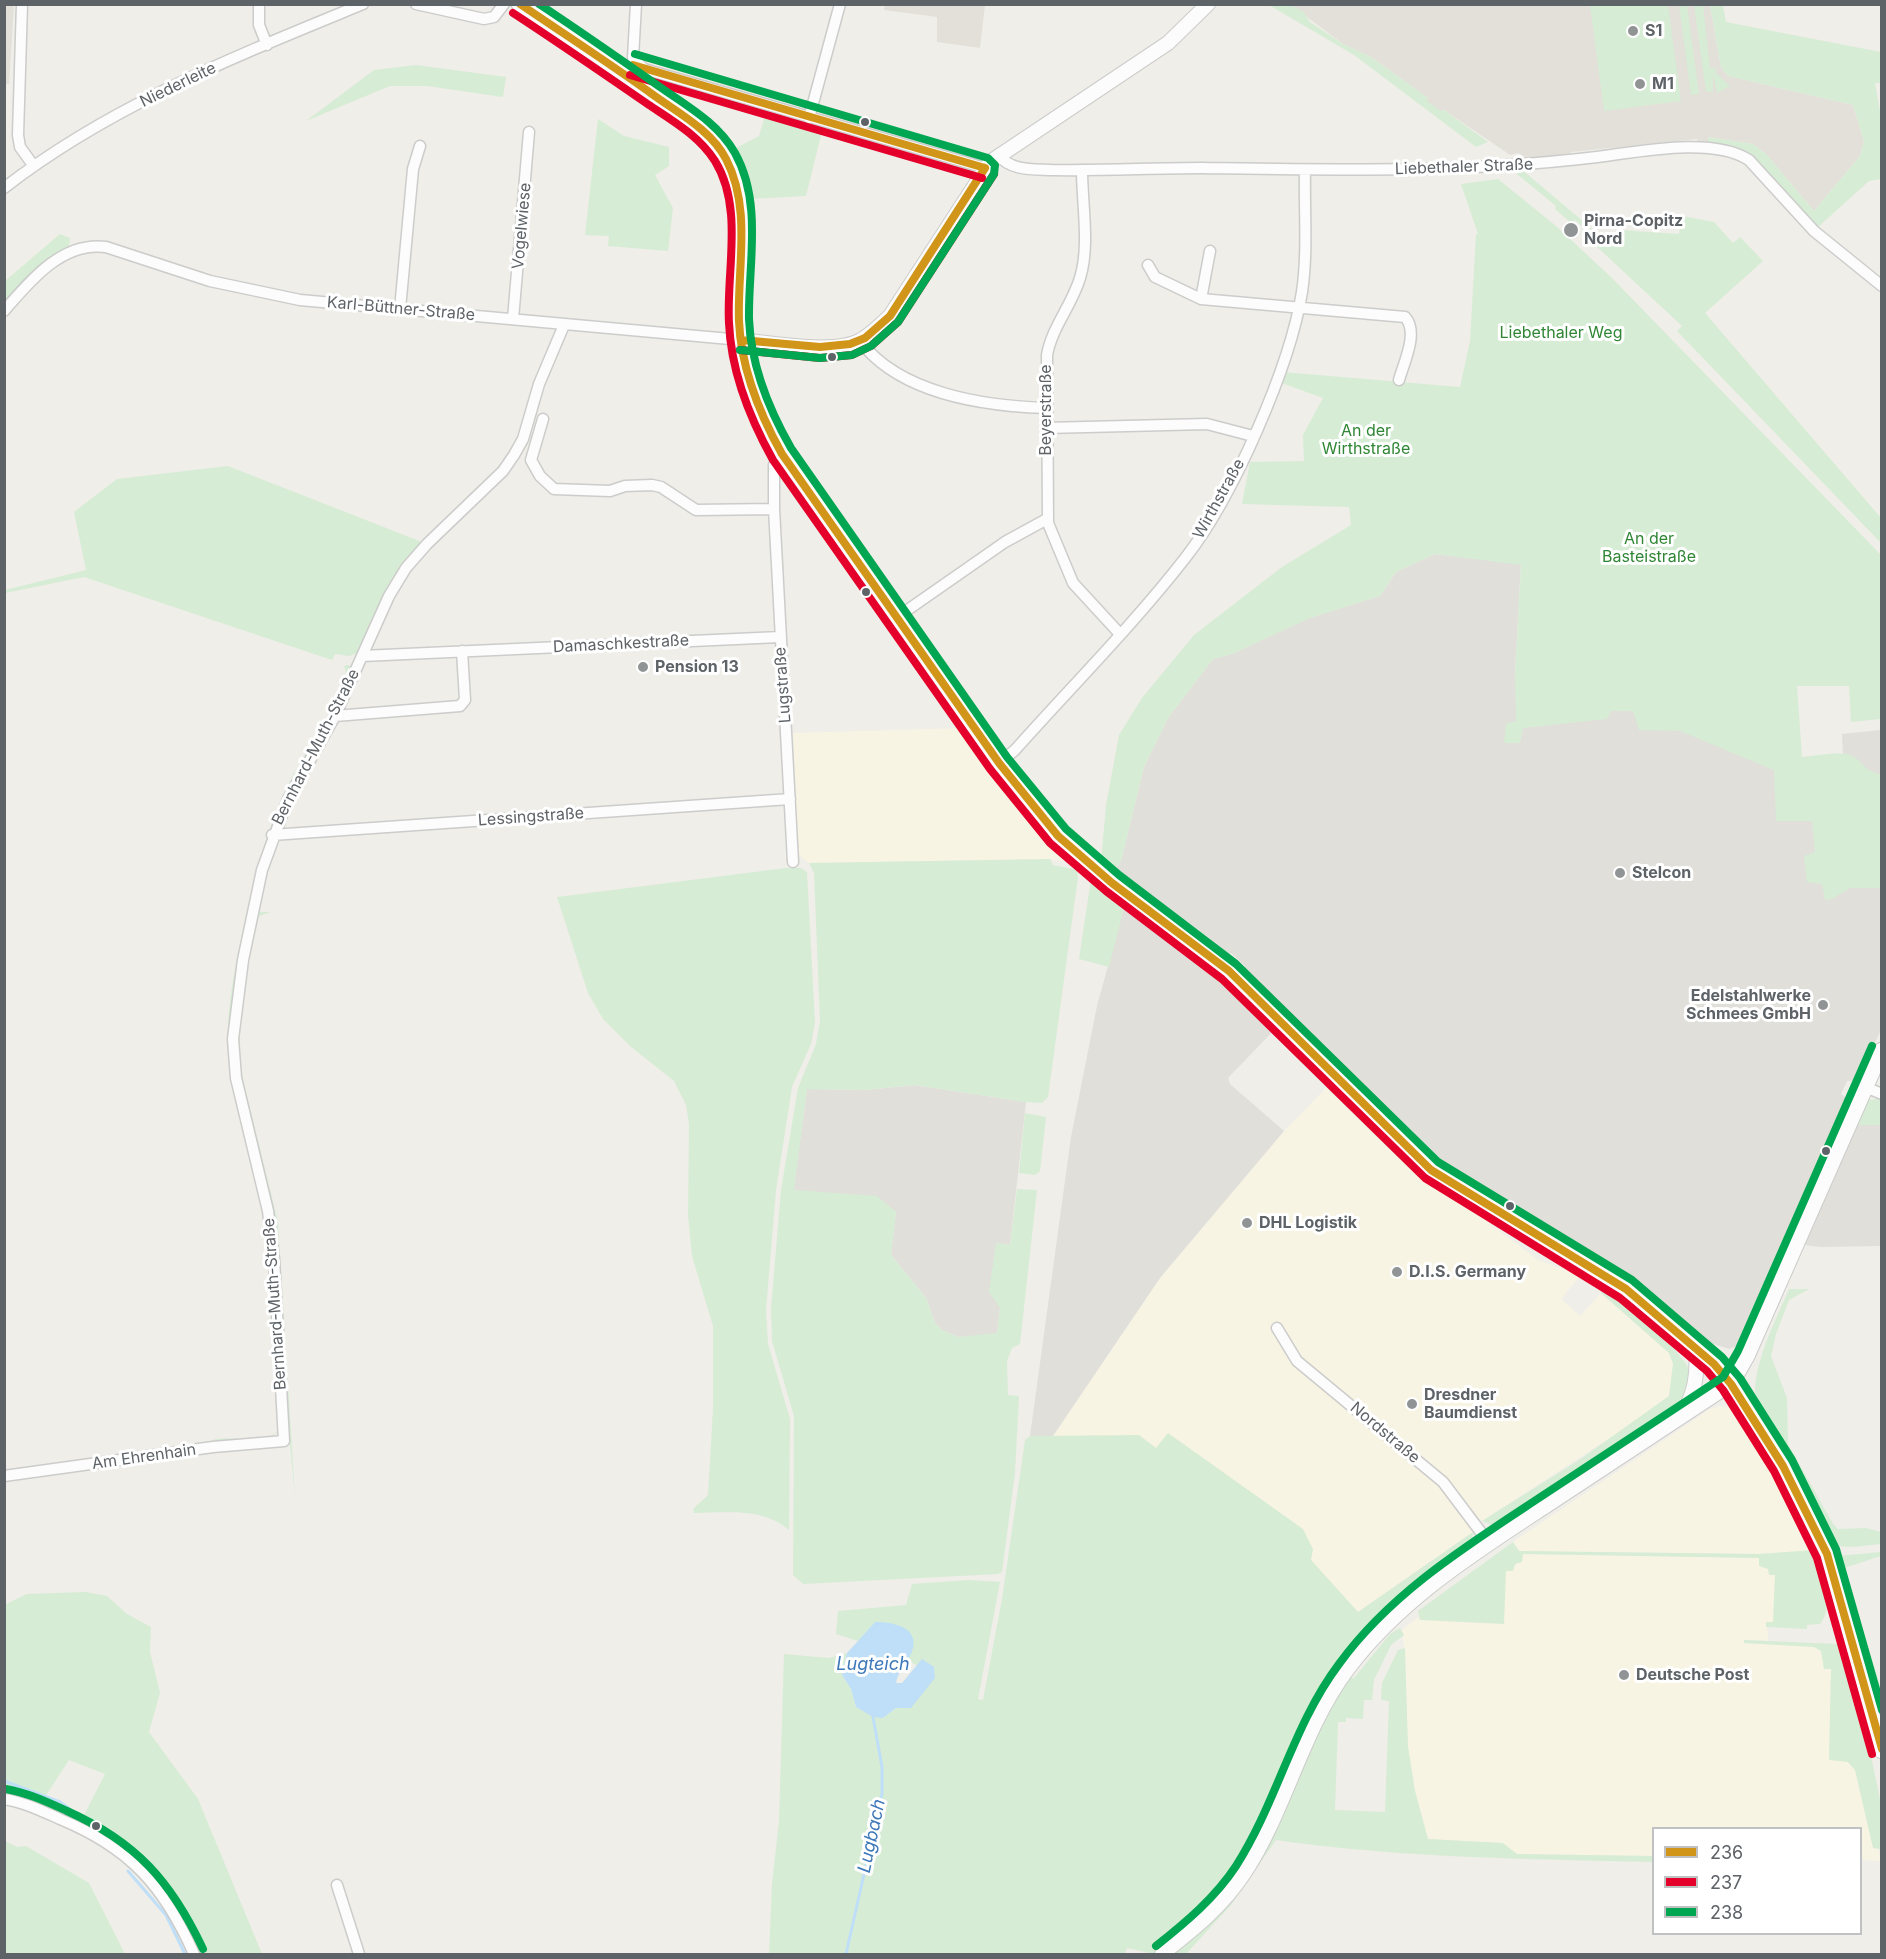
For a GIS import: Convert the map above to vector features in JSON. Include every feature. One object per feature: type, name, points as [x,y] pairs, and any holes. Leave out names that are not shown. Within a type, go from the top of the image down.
[{"type":"main road","points":[[519,4],[609,62],[701,128],[726,159],[736,187],[741,222],[741,340],[753,397],[762,421],[782,454],[999,764],[1058,836],[1112,883],[1230,971],[1431,1170],[1626,1289],[1696,1349],[1731,1384],[1783,1466],[1827,1554],[1881,1751]]},
{"type":"main road","points":[[1731,1384],[1748,1356],[1881,1050]]},
{"type":"street","points":[[22,4],[18,135],[20,147],[33,165]]},
{"type":"street","points":[[260,4],[259,25],[267,45]]},
{"type":"street","name":"Niederleite","points":[[4,188],[33,165],[172,85],[363,4]]},
{"type":"street","points":[[416,4],[484,19],[494,17],[504,4]]},
{"type":"street","points":[[636,4],[632,51],[638,65],[809,118],[985,168]]},
{"type":"street","points":[[809,118],[840,4]]},
{"type":"street","points":[[741,340],[832,346],[860,341],[890,316],[985,168],[998,155],[1168,43],[1208,4]]},
{"type":"street","name":"Vogelwiese","points":[[513,319],[529,132]]},
{"type":"street","points":[[400,309],[413,169],[420,146]]},
{"type":"street","name":"Liebethaler Straße","points":[[998,155],[1004,163],[1022,168],[1082,171],[1448,170],[1513,167],[1675,147],[1735,153],[1749,160],[1814,231],[1881,286]]},
{"type":"street","name":"Wirthstraße","points":[[999,764],[1015,750],[1187,556],[1218,507],[1253,436],[1273,387],[1299,310],[1304,269],[1305,170]]},
{"type":"street","name":"Beyerstraße","points":[[1082,171],[1083,266],[1074,294],[1048,346],[1047,519],[1073,583],[1119,633]]},
{"type":"street","name":"Karl-Büttner-Straße","points":[[4,311],[29,283],[69,252],[90,245],[106,247],[205,279],[283,297],[741,340]]},
{"type":"street","points":[[1201,299],[1210,250]]},
{"type":"street","points":[[1148,265],[1155,276],[1201,299],[1299,310],[1405,317],[1411,326],[1410,337],[1399,380]]},
{"type":"street","name":"Bernhard-Muth-Straße","points":[[284,1441],[274,1259],[268,1211],[236,1078],[234,1048],[243,960],[252,911],[272,835],[303,767],[335,716],[389,596],[406,568],[427,544],[503,471],[514,455],[523,440],[539,384],[564,325]]},
{"type":"street","points":[[860,341],[891,368],[919,384],[943,393],[990,405],[1046,408]]},
{"type":"street","points":[[543,419],[531,460],[540,476],[554,489],[610,491],[625,486],[652,485],[661,487],[696,510],[774,509]]},
{"type":"street","points":[[1046,428],[1207,424],[1253,436]]},
{"type":"street","name":"Lugstraße","points":[[782,454],[774,465],[774,509],[793,862]]},
{"type":"street","points":[[896,618],[1005,542],[1047,519]]},
{"type":"street","name":"Damaschkestraße","points":[[362,656],[780,637]]},
{"type":"street","points":[[335,716],[460,706],[465,700],[462,651]]},
{"type":"street","name":"Lessingstraße","points":[[272,835],[790,799]]},
{"type":"street","points":[[1865,1087],[1881,1094]]},
{"type":"street","name":"Nordstraße","points":[[1277,1328],[1298,1360],[1443,1482],[1489,1543]]},
{"type":"street","points":[[1681,1418],[1693,1395],[1698,1375],[1696,1349]]},
{"type":"street","points":[[1162,1954],[1204,1920],[1223,1901],[1245,1872],[1280,1806],[1324,1709],[1346,1671],[1398,1611],[1489,1543],[1731,1384]]},
{"type":"street","name":"Am Ehrenhain","points":[[4,1476],[213,1447],[284,1441]]},
{"type":"street","points":[[4,1799],[27,1804],[79,1827],[116,1847],[158,1889],[195,1954]]},
{"type":"street","points":[[338,1885],[359,1954]]},
{"type":"shaded area","points":[[5,4],[14,5],[9,84],[5,84]]},
{"type":"shaded area","points":[[885,5],[985,5],[980,48],[937,42],[937,17],[884,10]]},
{"type":"shaded area","points":[[1291,5],[1710,5],[1721,67],[1728,76],[1853,105],[1864,141],[1860,156],[1814,211],[1766,154],[1753,144],[1708,137],[1708,146],[1699,144],[1697,139],[1571,152],[1568,157],[1530,160],[1518,153],[1510,155],[1444,110],[1441,111],[1426,101],[1428,98],[1371,57],[1343,44]]},
{"type":"shaded area","points":[[1435,554],[1521,564],[1515,674],[1802,757],[1843,754],[1842,734],[1881,730],[1881,1030],[1857,1080],[1847,1081],[1841,1094],[1848,1099],[1742,1344],[1729,1349],[1710,1343],[1636,1283],[1550,1231],[1514,1203],[1478,1188],[1478,1185],[1468,1180],[1465,1181],[1438,1163],[1417,1146],[1342,1071],[1343,1068],[1330,1055],[1326,1056],[1243,971],[1245,966],[1231,953],[1227,957],[1210,943],[1211,939],[1186,921],[1183,923],[1113,873],[1121,861],[1144,767],[1168,718],[1213,659],[1232,654],[1309,618],[1380,596],[1396,572]]},
{"type":"shaded area","points":[[967,728],[997,770],[997,775],[1067,852],[1066,859],[1062,861],[1050,859],[809,863],[802,858],[798,852],[793,733]]},
{"type":"shaded area","points":[[1126,900],[1225,972],[1278,1026],[1228,1078],[1230,1084],[1284,1131],[1160,1278],[1053,1436],[1030,1436],[1071,1137],[1097,1006]]},
{"type":"shaded area","points":[[914,1085],[1026,1102],[1010,1245],[996,1243],[1000,1308],[997,1333],[988,1336],[958,1337],[942,1330],[935,1323],[926,1298],[891,1255],[896,1212],[793,1190],[807,1089],[866,1090]]},
{"type":"shaded area","points":[[1326,1088],[1413,1172],[1468,1207],[1538,1260],[1581,1275],[1561,1299],[1580,1316],[1601,1293],[1669,1353],[1673,1364],[1669,1396],[1662,1404],[1482,1521],[1472,1511],[1465,1517],[1473,1532],[1358,1612],[1311,1560],[1312,1549],[1168,1433],[1156,1448],[1053,1436],[1160,1278],[1284,1131]]},
{"type":"shaded area","points":[[1857,1125],[1881,1125],[1881,1246],[1804,1245]]},
{"type":"shaded area","points":[[1720,1406],[1734,1411],[1753,1439],[1792,1500],[1815,1550],[1759,1554],[1519,1551],[1513,1542],[1710,1409]]},
{"type":"shaded area","points":[[1523,1554],[1759,1558],[1764,1566],[1775,1575],[1773,1622],[1767,1622],[1768,1641],[1745,1640],[1744,1643],[1814,1647],[1821,1651],[1824,1668],[1831,1669],[1829,1759],[1848,1762],[1855,1770],[1873,1848],[1879,1850],[1880,1861],[1862,1860],[1862,1827],[1652,1827],[1652,1856],[1517,1854],[1502,1843],[1428,1839],[1415,1791],[1408,1747],[1402,1630],[1418,1617],[1420,1620],[1514,1567]]},
{"type":"green space","points":[[1269,5],[1291,5],[1304,12],[1310,22],[1343,44],[1371,57],[1428,98],[1427,101],[1441,111],[1444,110],[1488,142],[1476,147],[1354,55]]},
{"type":"green space","points":[[1590,5],[1668,5],[1681,101],[1604,111]]},
{"type":"green space","points":[[1679,5],[1687,5],[1699,94],[1691,95]]},
{"type":"green space","points":[[1694,5],[1703,5],[1710,68],[1716,68],[1716,73],[1730,86],[1717,93],[1713,73],[1713,91],[1706,92]]},
{"type":"green space","points":[[1710,5],[1723,5],[1726,22],[1881,52],[1881,83],[1875,83],[1881,117],[1881,179],[1869,181],[1817,228],[1748,152],[1708,146],[1708,137],[1753,144],[1766,154],[1814,211],[1860,156],[1864,141],[1853,105],[1728,76],[1721,67]]},
{"type":"green space","points":[[416,65],[506,77],[503,97],[427,86],[390,86],[306,121],[374,70]]},
{"type":"green space","points":[[765,116],[822,131],[806,196],[749,199],[742,170],[732,150],[759,136]]},
{"type":"green space","points":[[598,119],[624,136],[669,147],[669,166],[655,175],[673,208],[668,251],[608,246],[609,236],[585,235]]},
{"type":"green space","points":[[1521,169],[1610,244],[1619,230],[1679,234],[1682,216],[1714,222],[1733,243],[1740,237],[1763,261],[1705,313],[1881,518],[1881,543],[1677,331],[1682,326],[1581,232],[1584,228],[1575,220],[1571,223],[1555,209],[1556,206],[1517,174],[1517,170]]},
{"type":"green space","points":[[1498,179],[1556,226],[1611,277],[1881,555],[1881,719],[1851,722],[1849,686],[1797,686],[1802,757],[1850,755],[1871,771],[1881,774],[1881,888],[1850,888],[1832,899],[1825,900],[1822,884],[1807,882],[1804,856],[1815,852],[1812,821],[1776,821],[1774,770],[1680,731],[1639,730],[1633,711],[1611,711],[1607,719],[1523,728],[1520,743],[1504,743],[1506,724],[1516,721],[1515,674],[1521,565],[1435,554],[1396,572],[1380,596],[1310,618],[1232,654],[1213,659],[1168,718],[1144,767],[1121,861],[1113,873],[1101,862],[1106,805],[1119,735],[1142,698],[1194,635],[1282,567],[1351,525],[1349,507],[1242,504],[1250,462],[1304,461],[1303,435],[1323,398],[1279,382],[1282,372],[1460,387],[1470,341],[1476,234],[1478,234],[1461,184]]},
{"type":"green space","points":[[60,234],[70,238],[69,246],[20,284],[5,302],[5,281]]},
{"type":"green space","points":[[228,466],[427,544],[359,652],[350,656],[335,654],[332,660],[84,577],[5,593],[5,590],[86,570],[74,512],[117,479]]},
{"type":"green space","points":[[344,666],[353,667],[340,699],[290,789],[270,836],[241,946],[232,1005],[230,1033],[234,1080],[260,1187],[271,1254],[282,1420],[280,1431],[267,1439],[211,1444],[5,1473],[4,1470],[207,1442],[215,1439],[261,1438],[277,1432],[280,1422],[268,1240],[260,1195],[232,1079],[228,1022],[236,966],[264,845],[289,782],[340,693],[346,673]]},
{"type":"green space","points":[[1050,859],[1053,865],[1077,870],[1078,877],[1048,1097],[1042,1103],[1026,1102],[914,1085],[866,1090],[807,1089],[794,1190],[877,1196],[896,1212],[891,1255],[926,1298],[935,1323],[942,1330],[958,1337],[997,1333],[1000,1308],[989,1292],[996,1243],[1010,1245],[1017,1189],[1037,1190],[1020,1344],[1012,1348],[1007,1361],[1008,1395],[1019,1396],[1015,1473],[1002,1572],[803,1584],[793,1575],[794,1416],[772,1341],[771,1308],[781,1190],[798,1088],[816,1044],[820,1021],[814,873],[809,863]]},
{"type":"green space","points":[[801,868],[807,872],[815,1023],[811,1044],[792,1087],[776,1190],[766,1310],[768,1344],[790,1419],[789,1530],[779,1523],[756,1515],[731,1512],[694,1513],[693,1509],[708,1495],[713,1408],[713,1326],[692,1256],[688,1215],[689,1124],[686,1105],[674,1081],[630,1046],[603,1019],[588,993],[557,897]]},
{"type":"green space","points":[[1091,879],[1126,900],[1109,967],[1079,959]]},
{"type":"green space","points":[[257,912],[271,912],[259,916],[255,926],[242,1000],[240,1056],[242,1075],[278,1222],[295,1497],[283,1370],[282,1312],[239,1075],[238,1054],[242,993]]},
{"type":"green space","points":[[1877,1096],[1881,1098],[1881,1125],[1857,1125],[1868,1100],[1876,1099]]},
{"type":"green space","points":[[1025,1113],[1046,1117],[1040,1171],[1035,1175],[1019,1173]]},
{"type":"green space","points":[[1605,1288],[1651,1326],[1684,1361],[1689,1374],[1684,1396],[1674,1410],[1498,1527],[1482,1521],[1579,1460],[1669,1396],[1673,1364],[1669,1353],[1601,1293]]},
{"type":"green space","points":[[1789,1289],[1809,1289],[1789,1300],[1776,1334],[1771,1356],[1787,1398],[1788,1444],[1833,1524],[1838,1529],[1866,1528],[1881,1532],[1881,1544],[1845,1547],[1826,1539],[1794,1468],[1756,1409],[1759,1407],[1756,1381],[1759,1365]]},
{"type":"green space","points":[[1168,1433],[1303,1529],[1313,1549],[1311,1560],[1358,1612],[1473,1532],[1472,1544],[1406,1591],[1371,1628],[1334,1681],[1253,1851],[1220,1896],[1154,1954],[1127,1948],[1125,1953],[1129,1954],[769,1954],[772,1884],[779,1821],[784,1654],[829,1658],[847,1653],[842,1675],[851,1689],[856,1707],[883,1718],[896,1708],[923,1660],[917,1666],[907,1659],[913,1648],[875,1622],[858,1641],[836,1634],[838,1611],[906,1605],[912,1584],[969,1580],[1000,1582],[978,1699],[983,1700],[1002,1599],[1025,1440],[1030,1436],[1139,1435],[1156,1448]]},
{"type":"green space","points":[[1513,1542],[1519,1551],[1759,1554],[1815,1550],[1822,1567],[1827,1608],[1820,1624],[1807,1625],[1807,1629],[1766,1627],[1766,1622],[1773,1622],[1775,1575],[1769,1575],[1768,1569],[1759,1566],[1759,1558],[1523,1554],[1522,1562],[1515,1564],[1513,1571],[1506,1571],[1504,1624],[1420,1620],[1418,1611]]},
{"type":"green space","points":[[1881,1552],[1881,1556],[1844,1568],[1880,1686],[1881,1719],[1854,1613],[1836,1562],[1838,1556]]},
{"type":"green space","points":[[86,1592],[107,1596],[127,1614],[151,1627],[150,1652],[160,1693],[149,1732],[198,1799],[262,1954],[198,1954],[151,1874],[124,1847],[80,1823],[105,1774],[69,1760],[37,1809],[5,1799],[4,1605],[27,1594]]},
{"type":"green space","points":[[1400,1628],[1404,1635],[1391,1645],[1374,1680],[1372,1700],[1364,1700],[1363,1719],[1346,1718],[1346,1722],[1338,1722],[1335,1810],[1385,1812],[1389,1701],[1381,1700],[1382,1683],[1398,1650],[1405,1648],[1408,1747],[1415,1791],[1428,1839],[1503,1843],[1517,1854],[1652,1856],[1652,1862],[1417,1854],[1276,1840],[1231,1905],[1186,1954],[1169,1954],[1208,1923],[1285,1807],[1328,1711],[1349,1678],[1354,1678],[1390,1634]]},
{"type":"green space","points":[[1744,1640],[1838,1644],[1844,1649],[1867,1737],[1881,1804],[1881,1849],[1873,1848],[1855,1770],[1848,1762],[1829,1760],[1831,1669],[1824,1669],[1821,1651],[1814,1647],[1744,1643]]},
{"type":"green space","points":[[5,1841],[17,1847],[26,1846],[89,1883],[125,1954],[5,1954]]},
{"type":"water","name":"Lugteich","points":[[875,1622],[895,1624],[907,1630],[911,1635],[913,1648],[896,1683],[902,1683],[922,1659],[934,1667],[935,1678],[911,1708],[896,1708],[883,1718],[873,1717],[856,1707],[851,1689],[842,1675],[847,1653]]},
{"type":"waterway","name":"Lugbach","points":[[846,1954],[882,1794],[882,1767],[873,1717]]},
{"type":"waterway","points":[[4,1781],[60,1802],[115,1841]]},
{"type":"waterway","points":[[128,1871],[166,1915],[185,1954]]},
{"type":"transit line","name":"236","points":[[520,4],[683,115],[712,139],[720,149],[734,178],[739,198],[742,239],[739,321],[743,356],[759,407],[774,438],[782,454],[999,763],[1058,836],[1112,883],[1229,971],[1431,1170],[1626,1289],[1714,1364],[1731,1384],[1783,1466],[1827,1554],[1882,1749]]},
{"type":"transit line","name":"238","points":[[539,4],[701,116],[720,133],[735,153],[744,172],[751,213],[750,336],[757,370],[775,418],[791,448],[1007,757],[1066,829],[1119,875],[1236,964],[1438,1162],[1632,1280],[1722,1357],[1740,1378],[1792,1460],[1836,1549],[1882,1710]]},
{"type":"transit line","name":"237","points":[[513,13],[676,123],[701,144],[715,161],[724,179],[731,219],[729,323],[733,359],[749,411],[764,444],[990,769],[1050,843],[1106,891],[1222,979],[1425,1178],[1620,1298],[1707,1371],[1723,1390],[1774,1471],[1817,1558],[1872,1754]]},
{"type":"transit line","name":"238","points":[[635,54],[988,158],[995,165],[994,174],[898,322],[871,346],[852,355],[820,358],[740,350]]},
{"type":"transit line","name":"236","points":[[633,65],[985,168]]},
{"type":"transit line","name":"237","points":[[630,75],[982,178]]},
{"type":"transit line","name":"236","points":[[741,340],[820,347],[850,344],[865,338],[890,316],[985,168]]},
{"type":"transit line","name":"237","points":[[740,350],[820,358],[852,355],[871,346],[898,322],[994,174]]},
{"type":"transit line","name":"238","points":[[1156,1946],[1189,1919],[1228,1878],[1263,1816],[1309,1712],[1323,1688],[1360,1638],[1383,1614],[1408,1591],[1461,1550],[1723,1377],[1738,1351],[1872,1046]]},
{"type":"transit line","name":"238","points":[[6,1789],[30,1795],[67,1811],[113,1836],[132,1850],[149,1866],[178,1903],[203,1949]]},
{"type":"place","name":"S1","points":[[1633,31]]},
{"type":"place","name":"M1","points":[[1640,84]]},
{"type":"place","name":"Pirna-Copitz Nord","points":[[1571,230]]},
{"type":"place","name":"Pension 13","points":[[643,667]]},
{"type":"place","name":"Stelcon","points":[[1620,873]]},
{"type":"place","name":"Edelstahlwerke Schmees GmbH","points":[[1823,1005]]},
{"type":"place","name":"DHL Logistik","points":[[1247,1223]]},
{"type":"place","name":"D.I.S. Germany","points":[[1397,1272]]},
{"type":"place","name":"Dresdner Baumdienst","points":[[1412,1404]]},
{"type":"place","name":"Deutsche Post","points":[[1624,1675]]},
{"type":"park label","name":"Liebethaler Weg","points":[[1561,333]]},
{"type":"park label","name":"An der Wirthstraße","points":[[1366,440]]},
{"type":"park label","name":"An der Basteistraße","points":[[1649,548]]}]
